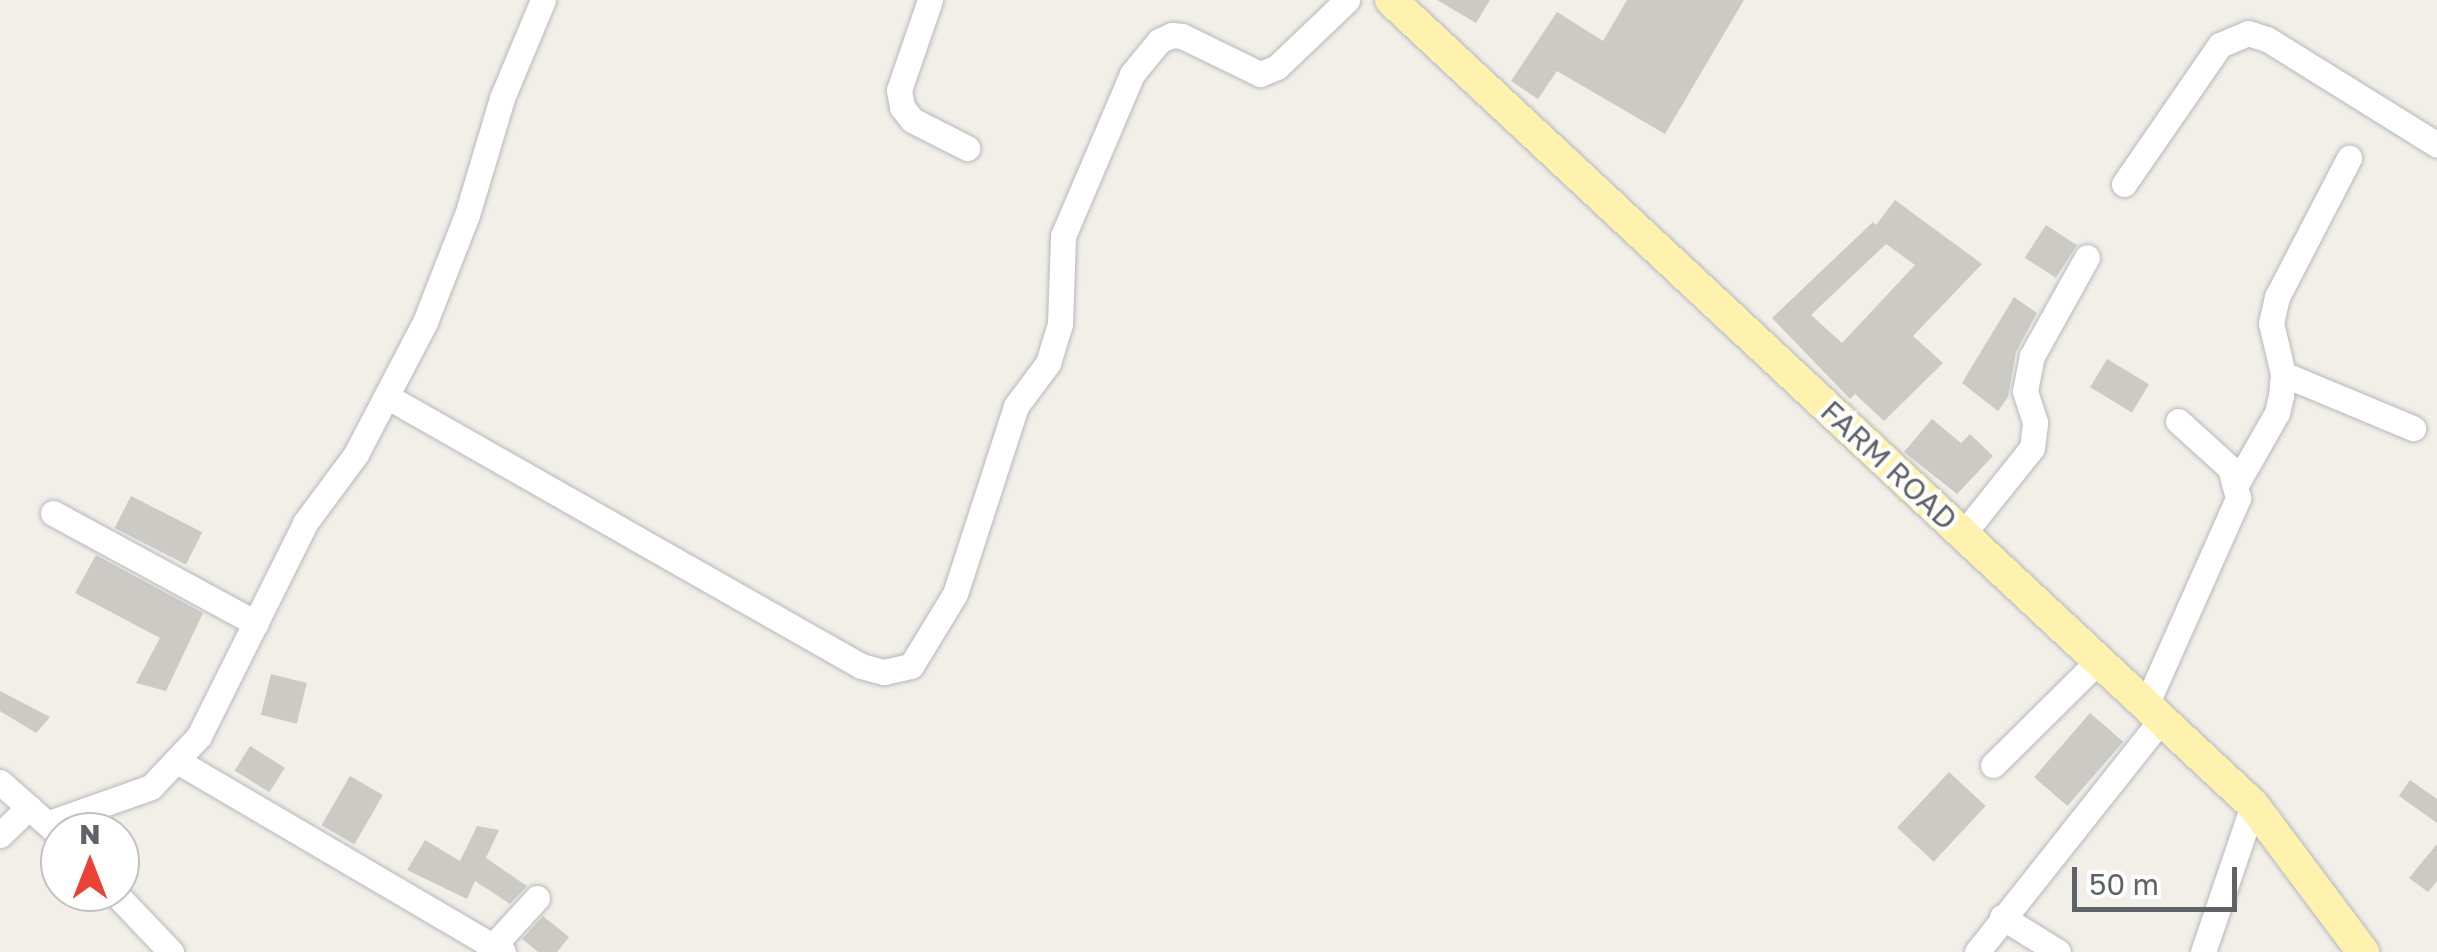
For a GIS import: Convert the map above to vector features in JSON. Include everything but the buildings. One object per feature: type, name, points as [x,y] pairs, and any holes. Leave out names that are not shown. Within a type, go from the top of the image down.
[{"type":"main road","name":"FARM ROAD","points":[[1390,0],[2253,805],[2363,952]]},
{"type":"street","points":[[74,812],[151,787],[179,762],[198,736],[305,524],[356,454],[432,304],[467,215],[502,98],[544,0]]},
{"type":"street","points":[[930,0],[899,90],[902,107],[912,120],[967,148]]},
{"type":"street","points":[[388,397],[860,666],[884,672],[911,666],[956,594],[1010,417],[1048,363],[1060,324],[1063,236],[1132,74],[1159,40],[1172,35],[1182,36],[1246,72],[1260,74],[1276,67],[1347,0]]},
{"type":"street","points":[[2124,184],[2220,45],[2248,33],[2268,39],[2437,145]]},
{"type":"street","points":[[2237,483],[2276,413],[2283,374],[2271,323],[2277,297],[2349,158]]},
{"type":"street","points":[[1963,534],[2032,448],[2035,422],[2025,391],[2032,356],[2087,257]]},
{"type":"street","points":[[2283,374],[2413,428]]},
{"type":"street","points":[[1976,952],[2154,712],[2238,498],[2230,468],[2178,422]]},
{"type":"street","points":[[54,513],[256,623]]},
{"type":"street","points":[[1993,765],[2098,660]]},
{"type":"street","points":[[179,762],[495,950],[537,898]]},
{"type":"street","points":[[0,782],[40,816]]},
{"type":"street","points":[[2203,952],[2253,805]]},
{"type":"street","points":[[0,836],[40,823]]},
{"type":"street","points":[[133,912],[170,952]]},
{"type":"street","points":[[2002,917],[2058,952]]}]
